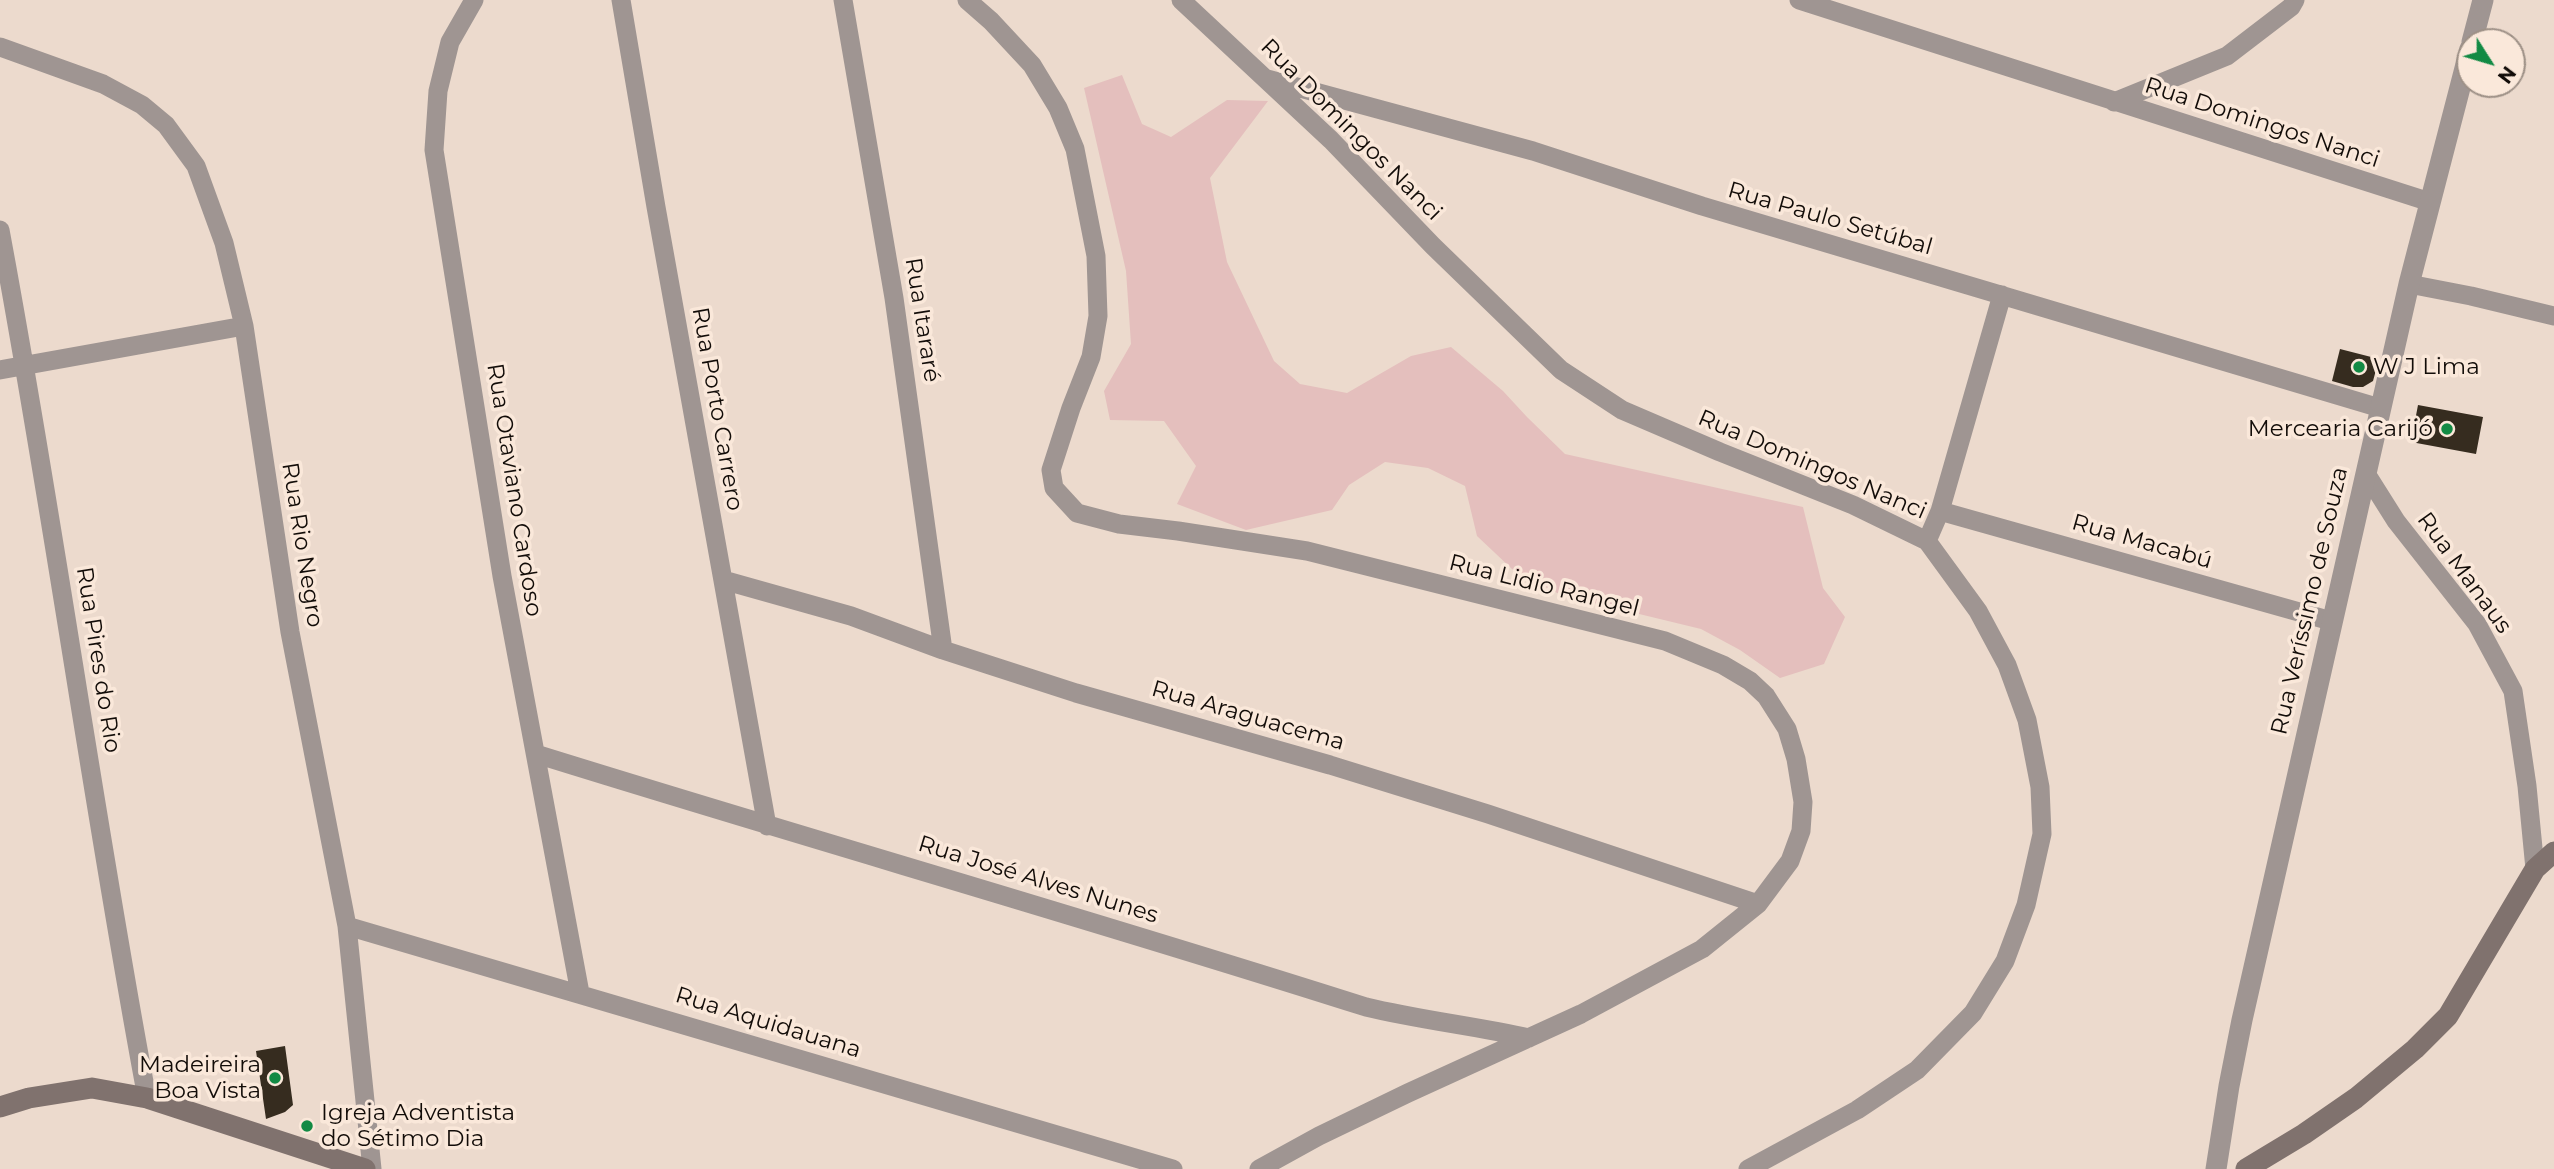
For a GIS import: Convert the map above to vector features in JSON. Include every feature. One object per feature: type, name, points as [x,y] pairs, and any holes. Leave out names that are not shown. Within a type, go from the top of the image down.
[{"type":"main road","points":[[2246,1169],[2356,1098],[2415,1049],[2448,1016],[2535,869],[2554,852]]},
{"type":"main road","points":[[0,1107],[29,1098],[92,1088],[147,1098],[365,1169]]},
{"type":"street","name":"Rua Otaviano Cardoso","points":[[474,0],[450,42],[438,90],[434,149],[502,576],[580,993]]},
{"type":"street","name":"Rua Porto Carrero","points":[[621,0],[767,826]]},
{"type":"street","name":"Rua Itararé","points":[[843,0],[894,298],[943,650]]},
{"type":"street","name":"Rua Lidio Rangel","points":[[967,0],[991,21],[1032,65],[1058,108],[1076,149],[1096,256],[1097,316],[1091,358],[1051,470],[1054,488],[1077,513],[1119,524],[1307,551],[1665,641],[1723,665],[1750,681],[1766,696],[1787,729],[1797,759],[1803,802],[1801,831],[1790,861],[1758,904],[1702,949],[1581,1014],[1408,1093],[1319,1136],[1259,1169]]},
{"type":"street","name":"Rua Domingos Nanci","points":[[1181,0],[1331,141],[1500,313],[1561,370],[1622,410],[1853,505],[1927,541],[1978,611],[2007,665],[2027,720],[2040,786],[2042,834],[2026,905],[2005,961],[1973,1013],[1917,1070],[1857,1110],[1748,1169]]},
{"type":"street","name":"Rua Domingos Nanci","points":[[1799,0],[2430,202]]},
{"type":"street","points":[[2114,102],[2227,56],[2291,7],[2295,0]]},
{"type":"street","points":[[2476,28],[2483,0]]},
{"type":"street","name":"Rua Rio Negro","points":[[0,47],[103,84],[142,105],[166,125],[196,166],[224,243],[244,326],[290,632],[347,926],[372,1169]]},
{"type":"street","name":"Rua Paulo Setúbal","points":[[1266,79],[1533,151],[1702,206],[2380,408]]},
{"type":"street","name":"Rua Veríssimo de Souza","points":[[2216,1169],[2242,1020],[2331,621],[2367,475],[2409,284],[2457,98]]},
{"type":"street","name":"Rua Pires do Rio","points":[[0,230],[147,1098]]},
{"type":"street","points":[[2409,284],[2554,316]]},
{"type":"street","points":[[1927,541],[1940,511],[2002,295]]},
{"type":"street","points":[[0,370],[244,326]]},
{"type":"street","name":"Rua Manaus","points":[[2367,475],[2396,521],[2477,624],[2513,691],[2527,786],[2535,869]]},
{"type":"street","name":"Rua Macabú","points":[[1940,511],[2331,621]]},
{"type":"street","name":"Rua Araguacema","points":[[723,580],[851,616],[943,650],[1076,693],[1330,765],[1488,814],[1758,904]]},
{"type":"street","name":"Rua José Alves Nunes","points":[[536,754],[767,826],[876,855],[1366,1007],[1529,1038]]},
{"type":"street","name":"Rua Aquidauana","points":[[347,926],[1173,1169]]},
{"type":"shaded area","points":[[1122,75],[1142,124],[1171,137],[1227,100],[1268,101],[1210,178],[1227,262],[1274,361],[1300,384],[1347,393],[1411,356],[1451,347],[1503,391],[1565,454],[1803,507],[1823,588],[1845,617],[1824,664],[1780,678],[1740,650],[1701,629],[1561,595],[1512,569],[1477,536],[1465,486],[1428,468],[1385,462],[1349,485],[1332,510],[1246,530],[1177,504],[1196,466],[1164,421],[1110,420],[1104,391],[1131,344],[1126,271],[1084,88]]},
{"type":"building","name":"W J Lima","points":[[2340,349],[2379,359],[2373,381],[2363,387],[2353,387],[2332,381]]},
{"type":"building","name":"Mercearia Carijó","points":[[2418,405],[2483,417],[2476,454],[2411,442]]},
{"type":"building","name":"Madeireira Boa Vista","points":[[285,1046],[293,1105],[285,1112],[266,1119],[256,1051]]},
{"type":"place","name":"W J Lima","points":[[2359,367]]},
{"type":"place","name":"Mercearia Carijó","points":[[2447,429]]},
{"type":"place","name":"Madeireira Boa Vista","points":[[275,1078]]},
{"type":"place","name":"Igreja Adventista do Sétimo Dia","points":[[307,1126]]}]
